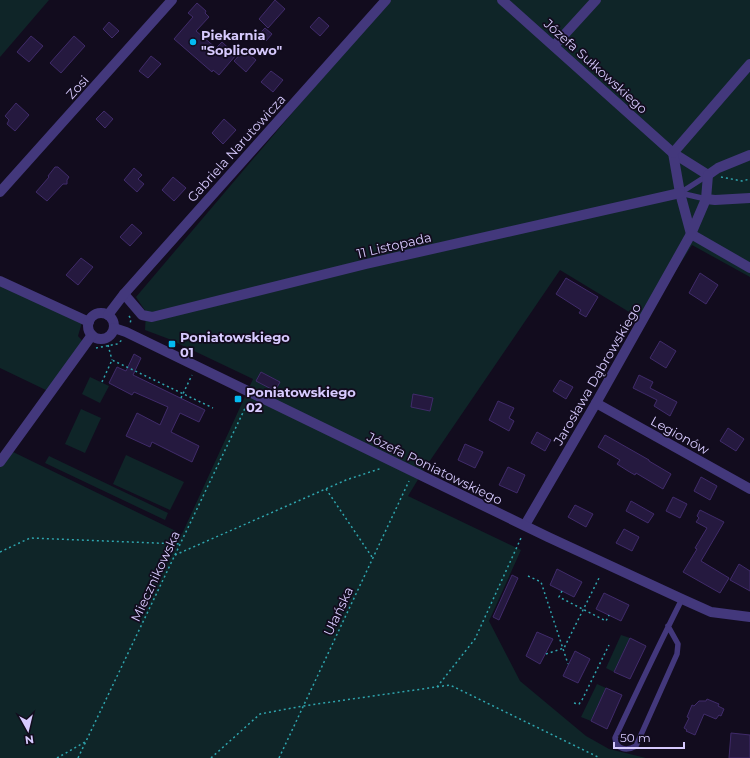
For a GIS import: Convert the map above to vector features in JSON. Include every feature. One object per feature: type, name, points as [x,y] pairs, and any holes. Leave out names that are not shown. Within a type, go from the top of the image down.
[{"type":"street","name":"Zosi","points":[[0,192],[172,0]]},
{"type":"street","name":"Gabriela Narutowicza","points":[[108,315],[124,294],[386,0]]},
{"type":"street","name":"Józefa Sułkowskiego","points":[[502,0],[673,153],[708,175]]},
{"type":"street","points":[[554,46],[596,0]]},
{"type":"street","points":[[750,64],[673,153],[680,193],[691,234],[750,268]]},
{"type":"street","points":[[750,155],[718,168],[708,175],[706,198],[715,200],[750,198]]},
{"type":"street","name":"11 Listopada","points":[[124,294],[142,315],[152,317],[366,264],[680,193]]},
{"type":"street","name":"Jarosława Dąbrowskiego","points":[[525,525],[596,403],[691,234],[706,198]]},
{"type":"street","points":[[0,281],[89,322]]},
{"type":"street","points":[[103,313],[108,315],[113,322],[114,328],[111,334],[105,338],[98,338],[92,335],[89,329],[89,322],[93,316],[103,313]]},
{"type":"street","name":"Józefa Poniatowskiego","points":[[114,328],[126,332],[525,525],[682,599],[711,612],[750,617]]},
{"type":"street","points":[[0,462],[92,335]]},
{"type":"street","name":"Legionów","points":[[596,403],[750,489]]},
{"type":"lane","points":[[680,193],[708,175]]},
{"type":"lane","points":[[680,193],[706,198]]},
{"type":"lane","points":[[668,626],[678,644],[677,654],[636,746],[625,750],[615,743],[615,738],[668,626],[682,599]]},
{"type":"path","points":[[708,175],[742,181],[750,179]]},
{"type":"path","points":[[93,348],[120,342],[124,336]]},
{"type":"path","points":[[102,382],[112,360],[108,345]]},
{"type":"path","points":[[112,360],[212,408]]},
{"type":"path","points":[[180,398],[196,366]]},
{"type":"path","name":"Miecznikowska","points":[[78,758],[248,402]]},
{"type":"path","points":[[175,555],[346,480],[382,468]]},
{"type":"path","name":"Ułańska","points":[[278,758],[413,471]]},
{"type":"path","points":[[326,489],[372,558]]},
{"type":"path","points":[[0,552],[30,538],[180,544]]},
{"type":"path","points":[[437,687],[475,639],[521,538]]},
{"type":"path","points":[[528,576],[541,582],[564,648],[568,664]]},
{"type":"path","points":[[546,654],[564,648],[600,576]]},
{"type":"path","points":[[562,591],[559,597],[606,621],[609,615]]},
{"type":"path","points":[[574,703],[578,704],[582,700],[609,645]]},
{"type":"path","points":[[211,758],[260,714],[303,706],[450,685],[600,758]]},
{"type":"path","points":[[58,758],[86,741]]},
{"type":"green space","points":[[0,0],[49,0],[0,57]]},
{"type":"green space","points":[[388,0],[750,0],[750,277],[692,245],[644,321],[560,270],[425,468],[408,496],[521,550],[489,621],[520,681],[586,736],[609,749],[646,758],[0,758],[0,462],[9,450],[182,534],[253,379],[169,339],[145,330],[146,312],[136,297]]},
{"type":"green space","points":[[0,281],[83,319],[78,336],[85,344],[50,392],[0,368]]},
{"type":"green space","points":[[90,377],[109,386],[100,403],[82,394]]},
{"type":"green space","points":[[81,409],[101,418],[85,453],[65,444]]},
{"type":"green space","points":[[126,455],[184,482],[170,510],[113,484]]},
{"type":"green space","points":[[49,456],[168,513],[165,520],[45,463]]},
{"type":"green space","points":[[621,635],[630,638],[614,672],[606,668]]},
{"type":"green space","points":[[597,684],[606,688],[591,721],[581,717]]},
{"type":"building","points":[[275,0],[285,9],[268,28],[259,19]]},
{"type":"building","points":[[197,3],[206,11],[205,13],[209,17],[196,31],[216,48],[222,42],[236,55],[219,75],[213,70],[212,72],[174,39],[193,17],[188,13]]},
{"type":"building","points":[[319,17],[329,26],[320,36],[310,27]]},
{"type":"building","points":[[109,22],[119,31],[112,38],[103,29]]},
{"type":"building","points":[[265,28],[272,34],[266,41],[259,34]]},
{"type":"building","points":[[31,36],[43,46],[29,62],[17,52]]},
{"type":"building","points":[[74,36],[85,46],[61,73],[50,63]]},
{"type":"building","points":[[244,50],[256,60],[246,72],[234,61]]},
{"type":"building","points":[[151,56],[161,64],[148,78],[139,71]]},
{"type":"building","points":[[271,71],[283,80],[273,92],[261,82]]},
{"type":"building","points":[[16,103],[29,115],[15,131],[7,124],[9,120],[5,116]]},
{"type":"building","points":[[104,111],[113,119],[105,128],[96,119]]},
{"type":"building","points":[[224,119],[236,130],[223,144],[212,133]]},
{"type":"building","points":[[55,167],[58,167],[69,177],[67,184],[63,184],[47,201],[36,192],[49,177],[48,176]]},
{"type":"building","points":[[134,168],[142,175],[138,179],[144,184],[137,192],[124,180]]},
{"type":"building","points":[[173,177],[186,188],[174,201],[162,190]]},
{"type":"building","points":[[132,224],[142,233],[130,246],[120,237]]},
{"type":"building","points":[[81,258],[93,267],[78,285],[66,275]]},
{"type":"building","points":[[700,273],[718,285],[706,304],[689,293]]},
{"type":"building","points":[[566,278],[598,297],[586,317],[579,313],[581,310],[556,294]]},
{"type":"building","points":[[660,341],[676,351],[666,368],[650,358]]},
{"type":"building","points":[[134,354],[141,358],[133,375],[205,410],[199,422],[180,413],[171,432],[199,446],[192,462],[152,442],[150,447],[126,436],[137,413],[160,425],[168,407],[134,392],[132,395],[109,383],[117,367],[126,371]]},
{"type":"building","points":[[261,372],[280,382],[275,391],[256,381]]},
{"type":"building","points":[[639,375],[653,382],[650,388],[677,402],[670,416],[654,406],[657,400],[633,388]]},
{"type":"building","points":[[560,380],[573,387],[566,399],[553,391]]},
{"type":"building","points":[[413,394],[433,398],[430,411],[411,407]]},
{"type":"building","points":[[498,401],[514,408],[509,418],[514,421],[509,431],[489,420]]},
{"type":"building","points":[[728,428],[744,439],[736,451],[720,441]]},
{"type":"building","points":[[537,432],[551,440],[545,451],[531,443]]},
{"type":"building","points":[[605,435],[671,474],[663,489],[617,464],[620,460],[598,447]]},
{"type":"building","points":[[465,444],[483,452],[475,468],[458,460]]},
{"type":"building","points":[[508,467],[525,475],[517,493],[499,485]]},
{"type":"building","points":[[701,477],[717,486],[710,500],[694,491]]},
{"type":"building","points":[[673,497],[687,504],[680,518],[666,511]]},
{"type":"building","points":[[631,501],[654,514],[648,523],[626,511]]},
{"type":"building","points":[[575,505],[593,514],[586,527],[568,517]]},
{"type":"building","points":[[700,510],[724,522],[701,561],[729,578],[720,593],[683,572],[697,549],[695,548],[707,528],[696,522],[699,518],[697,516]]},
{"type":"building","points":[[624,529],[639,537],[632,551],[616,543]]},
{"type":"building","points":[[739,564],[750,571],[750,591],[730,580]]},
{"type":"building","points":[[557,569],[582,582],[574,597],[550,585]]},
{"type":"building","points":[[512,575],[518,578],[499,620],[493,617]]},
{"type":"building","points":[[604,593],[629,605],[621,621],[596,609]]},
{"type":"building","points":[[537,632],[553,639],[540,664],[526,656]]},
{"type":"building","points":[[630,638],[646,646],[630,679],[614,672]]},
{"type":"building","points":[[575,651],[590,659],[578,683],[563,676]]},
{"type":"building","points":[[606,688],[622,695],[607,729],[591,721]]},
{"type":"building","points":[[707,699],[719,704],[718,706],[724,709],[721,716],[719,715],[716,719],[704,714],[695,735],[686,731],[687,730],[684,728],[689,718],[687,717],[692,705],[694,706],[699,701],[706,701]]},
{"type":"building","points":[[731,733],[750,735],[750,758],[729,758]]},
{"type":"place","name":"Piekarnia \"Soplicowo\"","points":[[193,42]]},
{"type":"place","name":"Poniatowskiego 01","points":[[172,344]]},
{"type":"place","name":"Poniatowskiego 02","points":[[238,399]]}]
